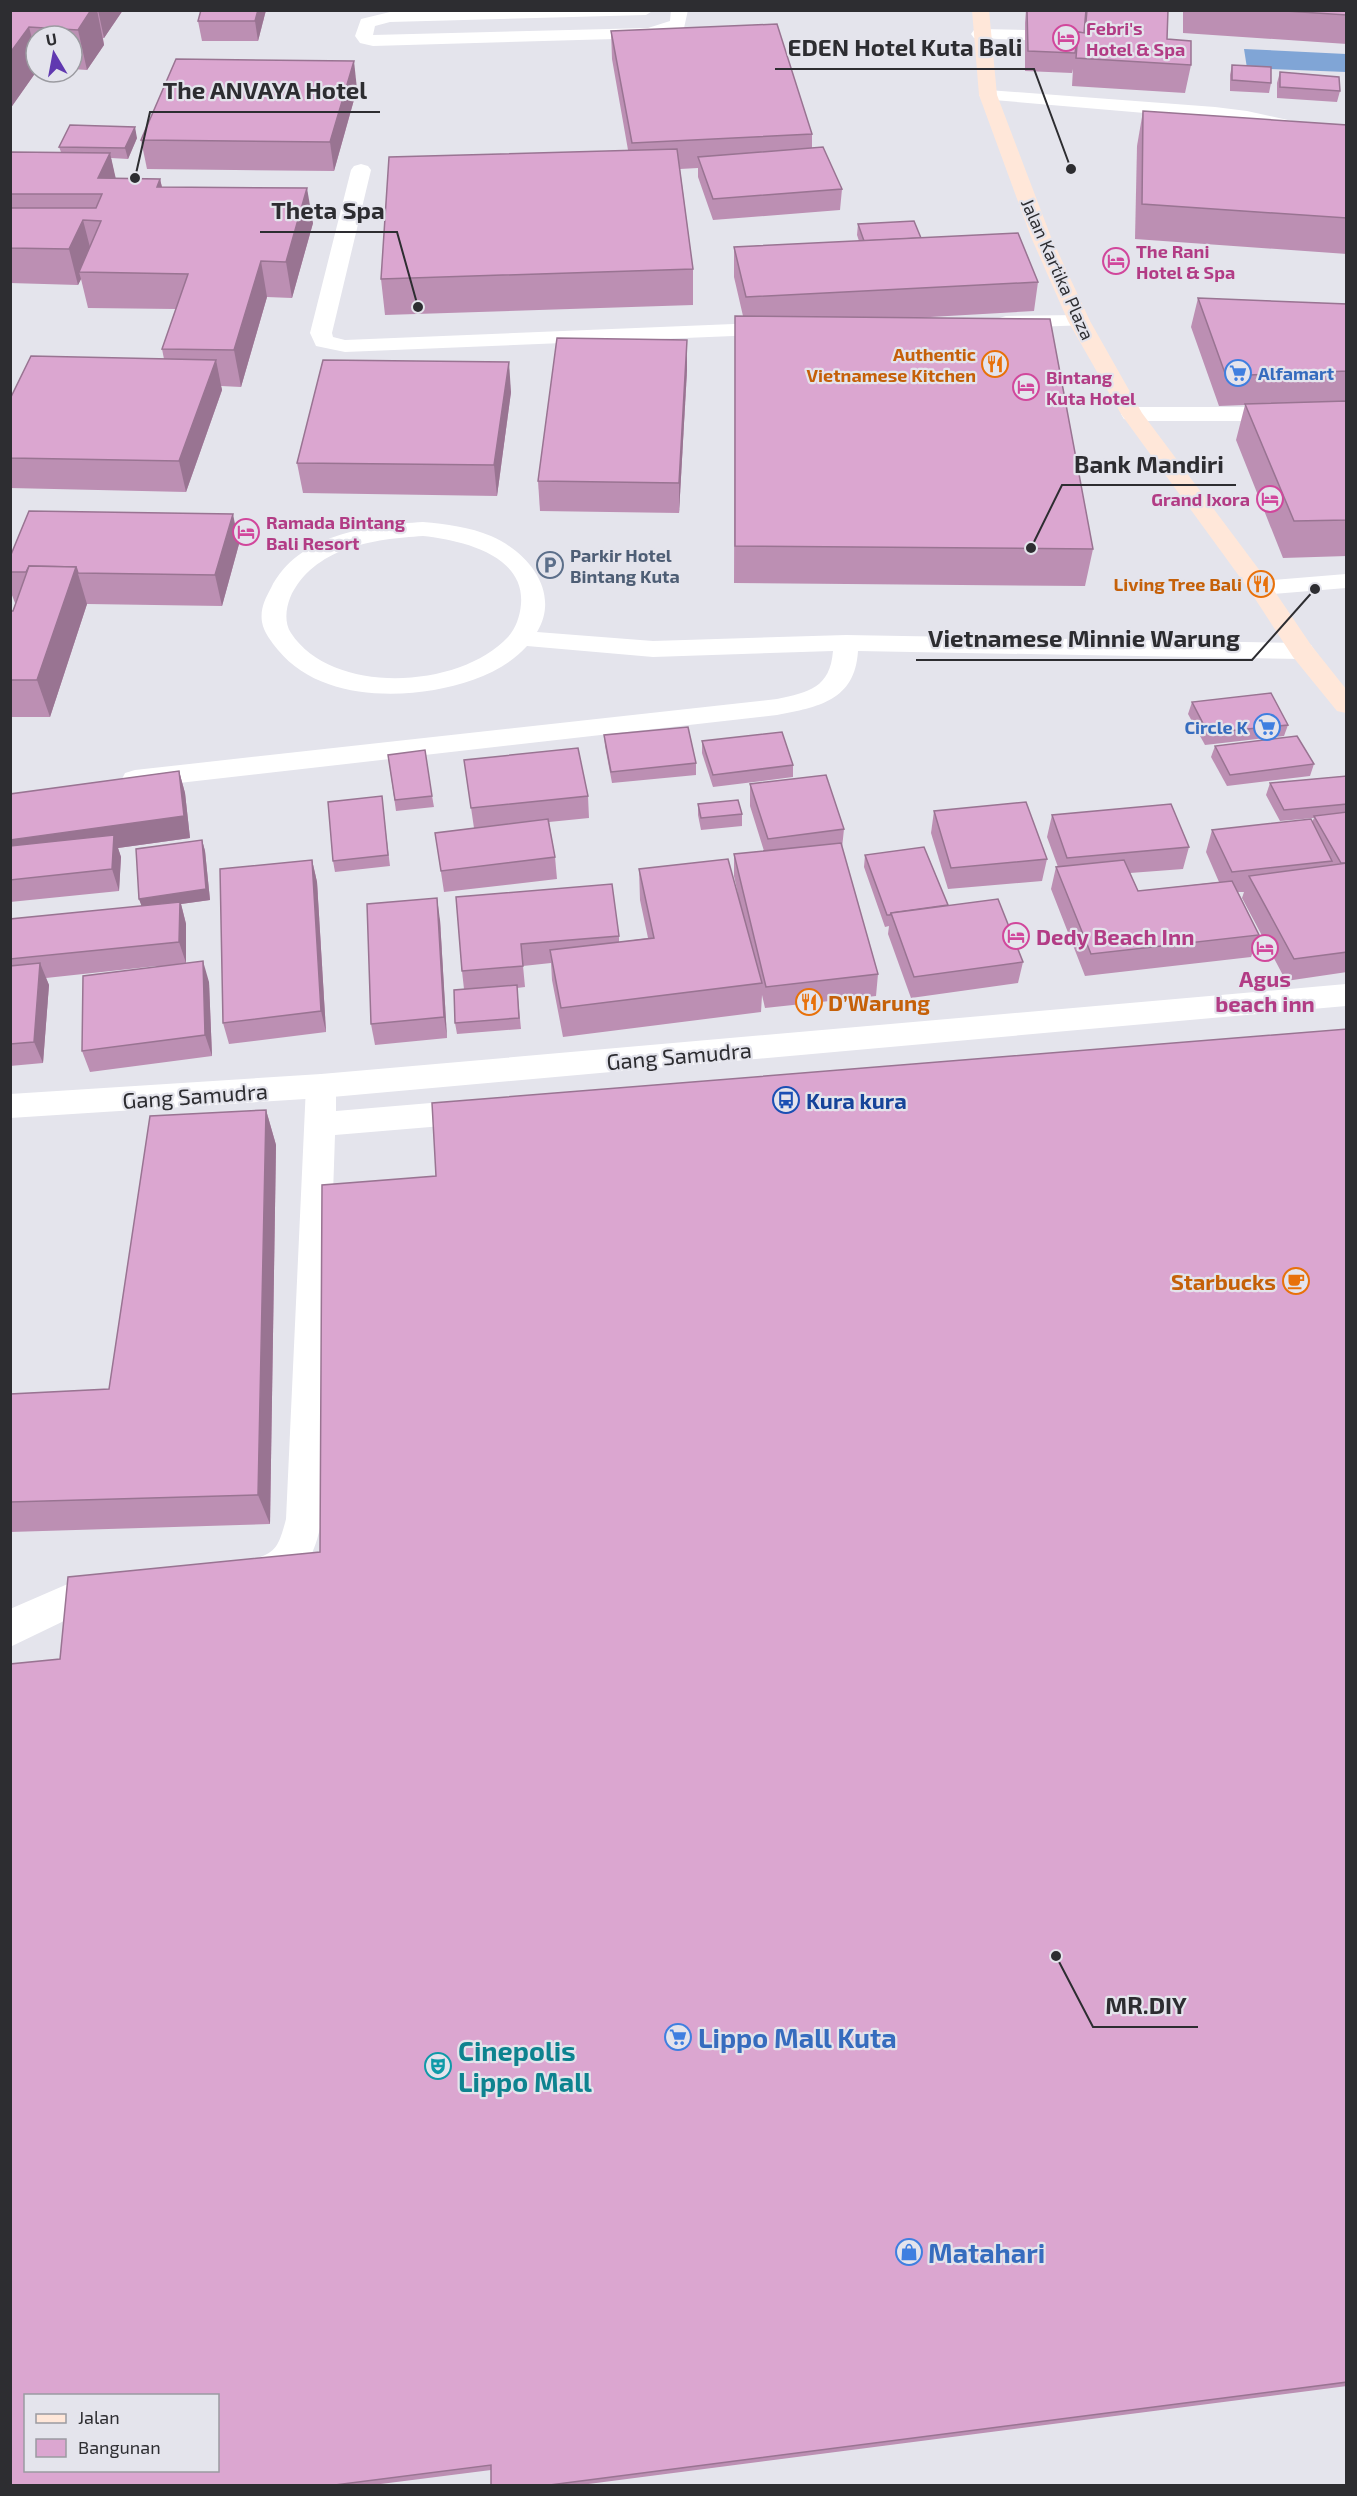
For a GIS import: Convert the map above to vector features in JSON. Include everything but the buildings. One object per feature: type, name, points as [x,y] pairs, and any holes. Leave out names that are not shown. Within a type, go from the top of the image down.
[{"type":"main road","name":"Jalan Kartika Plaza","points":[[980,10],[980,34],[988,95],[1041,237],[1079,321],[1132,414],[1260,588],[1302,651],[1347,705]]},
{"type":"street","points":[[646,10],[390,16],[367,23],[364,36],[373,41],[650,33],[678,24],[680,10]]},
{"type":"street","points":[[980,34],[1025,35]]},
{"type":"street","points":[[988,95],[1236,115],[1347,138]]},
{"type":"street","points":[[361,170],[321,333],[324,341],[345,346],[800,327]]},
{"type":"street","points":[[986,323],[1079,321]]},
{"type":"street","points":[[1132,414],[1347,414]]},
{"type":"street","points":[[520,638],[533,618],[535,596],[528,577],[514,559],[492,545],[444,531],[401,530],[358,537],[338,544],[297,569],[281,588],[274,608],[276,630],[287,649],[307,666],[334,678],[367,685],[404,686],[439,682],[472,671],[500,657],[520,638],[653,649],[846,643],[1302,651]]},
{"type":"street","points":[[1260,588],[1347,581]]},
{"type":"street","points":[[111,783],[186,772],[777,707],[806,701],[830,691],[846,664],[846,643]]},
{"type":"street","name":"Gang Samudra","points":[[10,1106],[321,1086],[1347,995]]},
{"type":"street","points":[[228,1579],[261,1575],[285,1565],[298,1548],[305,1497],[321,1086]]},
{"type":"street","points":[[321,1124],[512,1108]]},
{"type":"street","points":[[10,1630],[24,1620],[66,1603],[102,1593],[142,1588]]},
{"type":"water","points":[[1244,49],[1346,54],[1346,72],[1247,68]]},
{"type":"place","name":"Febri's Hotel & Spa","points":[[1066,38]]},
{"type":"place","name":"EDEN Hotel Kuta Bali","points":[[1071,169]]},
{"type":"place","name":"The ANVAYA Hotel","points":[[135,178]]},
{"type":"place","name":"The Rani Hotel & Spa","points":[[1116,261]]},
{"type":"place","name":"Theta Spa","points":[[418,307]]},
{"type":"place","name":"Authentic Vietnamese Kitchen","points":[[995,364]]},
{"type":"place","name":"Alfamart","points":[[1238,373]]},
{"type":"place","name":"Bintang Kuta Hotel","points":[[1026,387]]},
{"type":"place","name":"Grand Ixora","points":[[1270,499]]},
{"type":"place","name":"Ramada Bintang Bali Resort","points":[[246,532]]},
{"type":"place","name":"Bank Mandiri","points":[[1031,548]]},
{"type":"place","name":"Parkir Hotel Bintang Kuta","points":[[550,565]]},
{"type":"place","name":"Living Tree Bali","points":[[1261,584]]},
{"type":"place","name":"Vietnamese Minnie Warung","points":[[1315,589]]},
{"type":"place","name":"Circle K","points":[[1267,727]]},
{"type":"place","name":"Dedy Beach Inn","points":[[1016,936]]},
{"type":"place","name":"Agus beach inn","points":[[1265,948]]},
{"type":"place","name":"D’Warung","points":[[809,1002]]},
{"type":"place","name":"Kura kura","points":[[786,1100]]},
{"type":"place","name":"Starbucks","points":[[1296,1281]]},
{"type":"place","name":"MR.DIY","points":[[1056,1956]]},
{"type":"place","name":"Lippo Mall Kuta","points":[[678,2037]]},
{"type":"place","name":"Cinepolis Lippo Mall","points":[[438,2066]]},
{"type":"place","name":"Matahari","points":[[909,2252]]}]
